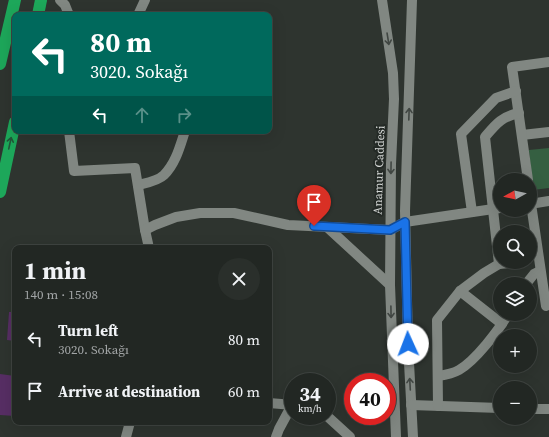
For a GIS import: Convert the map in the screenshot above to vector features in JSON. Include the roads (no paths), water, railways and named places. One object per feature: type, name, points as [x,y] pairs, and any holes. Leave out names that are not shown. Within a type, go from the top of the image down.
[{"type":"highway","points":[[12,12],[15,0]]},
{"type":"highway","points":[[39,12],[41,0]]},
{"type":"highway","points":[[0,64],[12,13]]},
{"type":"highway","points":[[0,192],[12,134]]},
{"type":"street","points":[[60,0],[68,12]]},
{"type":"street","points":[[139,12],[145,0]]},
{"type":"street","name":"Anamur Caddesi","points":[[382,0],[393,73],[394,99],[390,285],[396,437]]},
{"type":"street","points":[[412,0],[405,222],[413,437]]},
{"type":"street","points":[[527,173],[512,67],[549,62]]},
{"type":"street","points":[[472,212],[461,134],[496,98],[516,91]]},
{"type":"street","points":[[493,176],[485,137],[499,121],[519,113]]},
{"type":"street","points":[[522,135],[549,132]]},
{"type":"street","points":[[69,134],[74,171],[135,168],[144,230],[148,245]]},
{"type":"street","points":[[138,185],[151,182],[164,175],[176,156],[184,134]]},
{"type":"street","points":[[537,202],[549,201]]},
{"type":"street","points":[[144,230],[176,217],[213,212],[234,213],[288,225],[390,230],[405,222],[493,209]]},
{"type":"street","points":[[327,227],[390,285]]},
{"type":"street","points":[[537,266],[540,271],[546,306]]},
{"type":"street","points":[[438,406],[438,320],[460,291],[493,268]]},
{"type":"street","points":[[532,277],[540,271]]},
{"type":"street","points":[[460,291],[502,324]]},
{"type":"street","points":[[438,376],[452,373],[463,367],[496,332],[504,321]]},
{"type":"street","points":[[272,403],[284,404]]},
{"type":"street","points":[[411,405],[493,408]]},
{"type":"street","points":[[537,409],[549,409]]},
{"type":"street","points":[[276,437],[284,420]]},
{"type":"street","points":[[336,424],[350,437]]},
{"type":"street","points":[[126,437],[129,425]]}]
